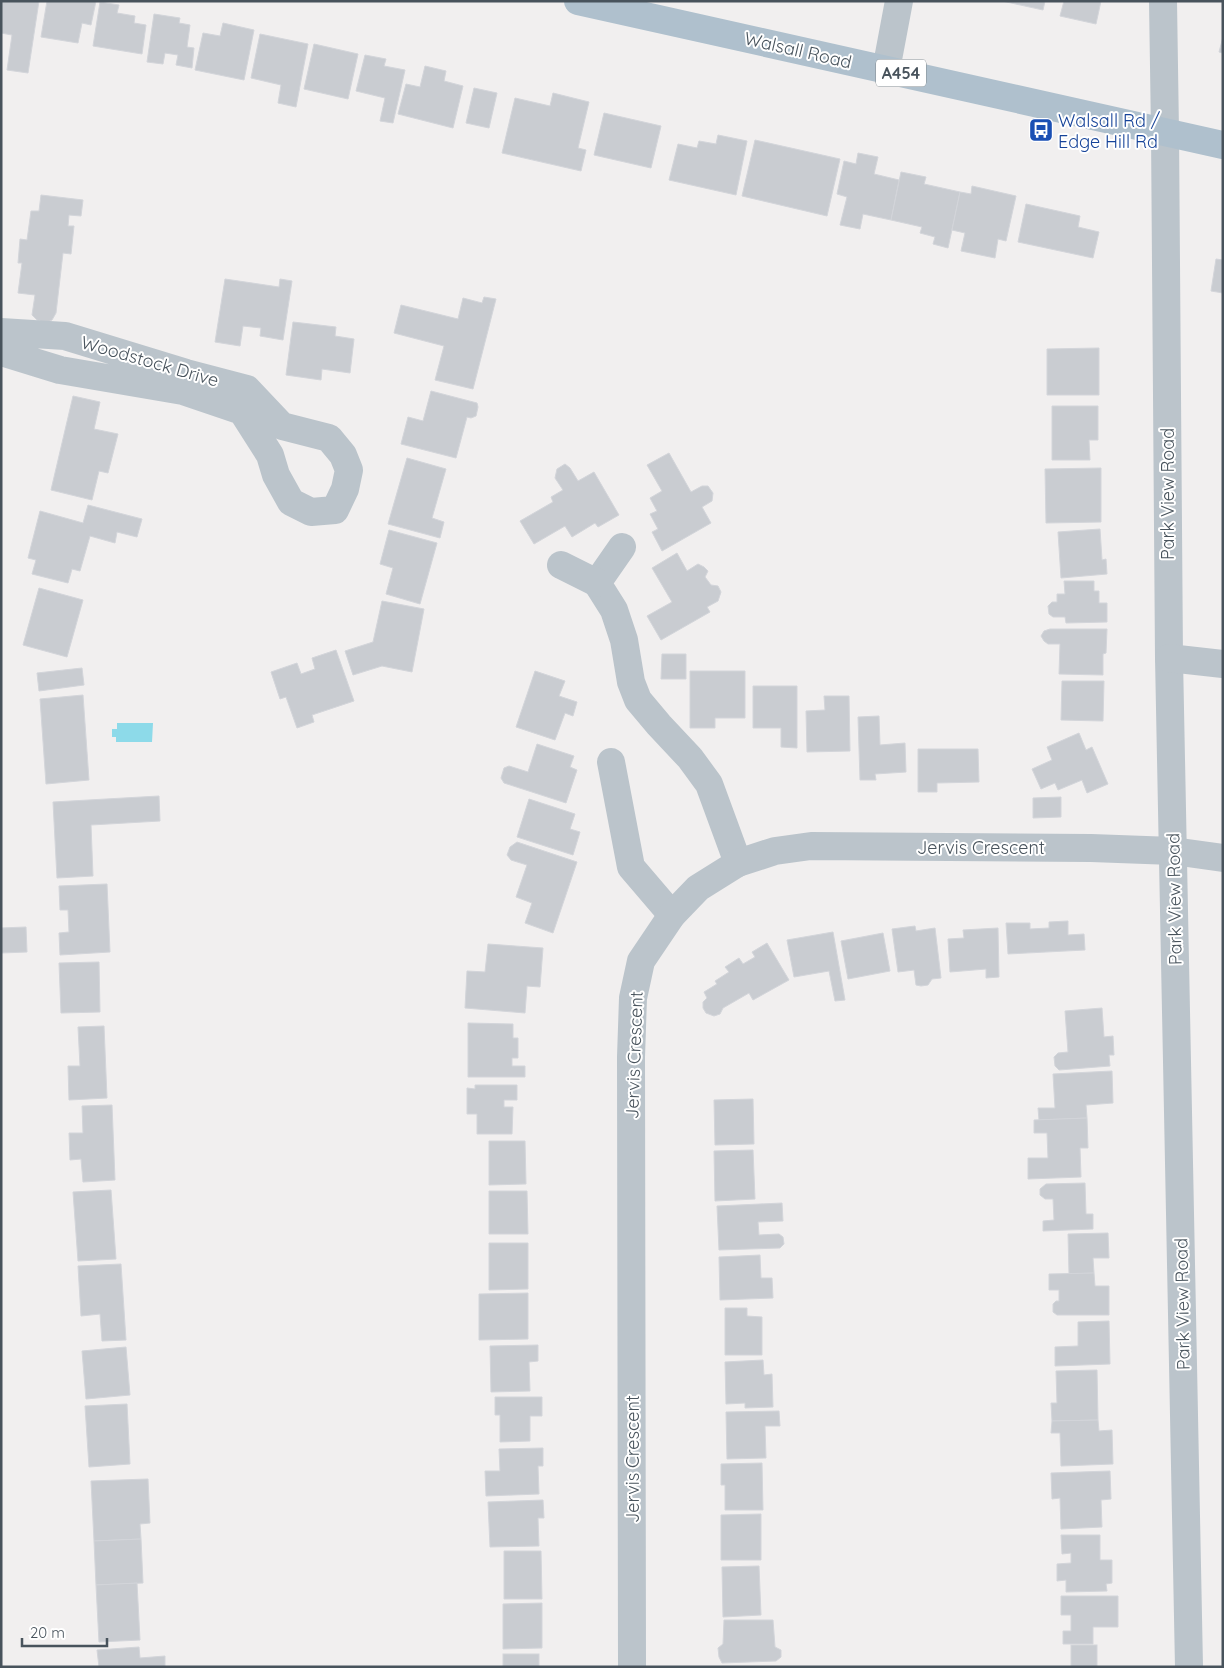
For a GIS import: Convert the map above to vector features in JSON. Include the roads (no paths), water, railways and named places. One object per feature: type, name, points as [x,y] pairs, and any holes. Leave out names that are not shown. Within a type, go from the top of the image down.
[{"type":"main road","name":"Walsall Road","points":[[578,1],[1223,145]]},
{"type":"street","points":[[886,70],[899,1]]},
{"type":"street","name":"Park View Road","points":[[1163,1],[1169,658],[1189,1667]]},
{"type":"street","name":"Woodstock Drive","points":[[1,332],[65,336],[186,373],[247,389],[282,426],[329,438],[343,455],[348,470],[345,489],[335,510],[311,512],[292,502],[276,475],[270,454],[242,411],[183,391],[60,370],[1,352]]},
{"type":"street","points":[[270,454],[282,426]]},
{"type":"street","points":[[597,583],[622,547]]},
{"type":"street","points":[[561,566],[597,583],[614,610],[624,640],[631,682],[638,700],[690,758],[709,784],[738,863]]},
{"type":"street","points":[[1169,658],[1223,664]]},
{"type":"street","points":[[612,762],[631,867],[672,915]]},
{"type":"street","name":"Jervis Crescent","points":[[632,1667],[631,1057],[633,998],[640,961],[672,915],[698,888],[738,863],[775,851],[811,846],[1091,848],[1173,852],[1223,858]]},
{"type":"water","points":[[117,723],[153,723],[152,742],[116,742],[116,737],[112,737],[112,729],[117,729]]},
{"type":"place","name":"Walsall Rd / Edge Hill Rd","points":[[1041,130]]}]
